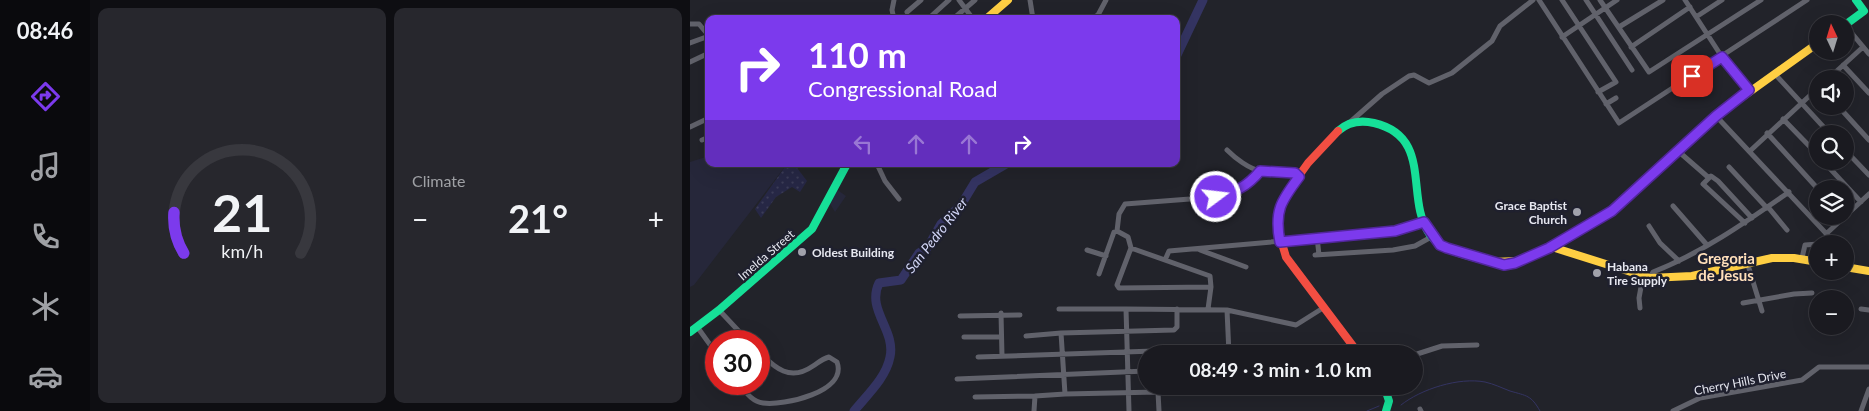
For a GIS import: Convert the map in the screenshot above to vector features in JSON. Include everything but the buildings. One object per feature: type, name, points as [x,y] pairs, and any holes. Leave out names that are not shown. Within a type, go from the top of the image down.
[{"type":"main road","points":[[991,15],[1008,0]]},
{"type":"main road","points":[[1854,19],[1866,10],[1856,0]]},
{"type":"main road","points":[[1352,345],[1286,257],[1280,242],[1278,211],[1286,194],[1330,136],[1349,123],[1362,121],[1375,123],[1400,135],[1412,155],[1424,222],[1440,245],[1504,265],[1515,263],[1549,248],[1612,211],[1716,116],[1773,72],[1809,49]]},
{"type":"main road","name":"Imelda Street","points":[[690,332],[698,328],[812,229],[838,178],[846,167]]},
{"type":"main road","points":[[1566,250],[1567,238]]},
{"type":"main road","points":[[1549,248],[1566,250],[1646,277],[1678,279],[1746,261],[1780,256],[1809,260]]},
{"type":"main road","points":[[1854,268],[1869,271]]},
{"type":"main road","points":[[1386,411],[1389,400],[1387,395]]},
{"type":"street","points":[[893,15],[894,0]]},
{"type":"street","points":[[907,12],[921,0]]},
{"type":"street","points":[[932,15],[949,0]]},
{"type":"street","points":[[959,0],[970,15]]},
{"type":"street","points":[[958,15],[975,0]]},
{"type":"street","points":[[1030,0],[1032,15]]},
{"type":"street","points":[[1098,15],[1106,0]]},
{"type":"street","points":[[1349,123],[1382,94],[1409,76],[1414,75],[1429,83],[1452,73],[1492,41],[1500,26],[1533,0]]},
{"type":"street","points":[[1539,0],[1619,123],[1807,0]]},
{"type":"street","points":[[1562,0],[1616,82],[1598,92]]},
{"type":"street","points":[[1586,0],[1632,70]]},
{"type":"street","points":[[1600,0],[1647,71],[1653,72],[1761,0]]},
{"type":"street","points":[[1562,37],[1616,0]]},
{"type":"street","points":[[1619,28],[1663,0]]},
{"type":"street","points":[[1685,0],[1722,57],[1749,90]]},
{"type":"street","points":[[1696,17],[1722,0]]},
{"type":"street","points":[[1631,47],[1690,8]]},
{"type":"street","points":[[690,24],[699,24],[705,31]]},
{"type":"street","points":[[1854,36],[1869,54]]},
{"type":"street","points":[[690,43],[705,37]]},
{"type":"street","points":[[1838,70],[1863,47]]},
{"type":"street","points":[[690,62],[705,56]]},
{"type":"street","points":[[1843,65],[1869,93]]},
{"type":"street","points":[[1773,72],[1822,125]]},
{"type":"street","points":[[1750,151],[1767,133],[1809,96]]},
{"type":"street","points":[[1606,104],[1616,98]]},
{"type":"street","points":[[1846,115],[1869,140]]},
{"type":"street","points":[[1716,116],[1789,192],[1826,234],[1869,194]]},
{"type":"street","points":[[1783,119],[1809,146]]},
{"type":"street","points":[[690,127],[705,120]]},
{"type":"street","points":[[1767,133],[1810,180]]},
{"type":"street","points":[[1227,150],[1235,158],[1260,171],[1289,172],[1299,177]]},
{"type":"street","points":[[1678,151],[1709,178],[1711,176],[1718,181],[1752,218]]},
{"type":"street","points":[[1854,159],[1869,175]]},
{"type":"street","points":[[879,167],[885,181],[899,198]]},
{"type":"street","points":[[1729,167],[1787,230]]},
{"type":"street","points":[[1831,170],[1861,202]]},
{"type":"street","points":[[1099,274],[1114,232],[1117,231],[1119,214],[1125,204],[1216,197],[1236,192],[1251,183],[1260,171]]},
{"type":"street","points":[[1709,178],[1704,184],[1745,223]]},
{"type":"street","points":[[1640,308],[1646,277],[1679,261],[1745,223],[1789,192]]},
{"type":"street","points":[[1673,206],[1707,245]]},
{"type":"street","points":[[1165,260],[1168,251],[1395,231],[1424,222]]},
{"type":"street","points":[[1648,226],[1660,243],[1679,261]]},
{"type":"street","points":[[1117,231],[1128,237],[1131,248],[1117,285],[1119,288],[1211,288]]},
{"type":"street","points":[[1317,237],[1317,255],[1393,250],[1416,246],[1433,236]]},
{"type":"street","points":[[1802,258],[1805,246],[1809,245]]},
{"type":"street","points":[[1131,248],[1210,276],[1211,288],[1208,309]]},
{"type":"street","points":[[1198,249],[1246,267]]},
{"type":"street","points":[[1088,250],[1106,256]]},
{"type":"street","points":[[1746,261],[1762,311]]},
{"type":"street","points":[[1743,303],[1809,293]]},
{"type":"street","points":[[1060,308],[1227,310],[1296,325],[1323,308]]},
{"type":"street","points":[[1126,308],[1129,411]]},
{"type":"street","points":[[1026,336],[1061,333],[1174,330],[1178,327],[1178,309]]},
{"type":"street","points":[[1861,309],[1869,310]]},
{"type":"street","points":[[719,310],[738,330]]},
{"type":"street","points":[[1227,310],[1229,345]]},
{"type":"street","points":[[1001,313],[1002,356]]},
{"type":"street","points":[[960,316],[1001,313],[1020,314]]},
{"type":"street","points":[[698,328],[705,338]]},
{"type":"street","points":[[1061,333],[1064,354],[1065,394]]},
{"type":"street","points":[[964,337],[1002,337]]},
{"type":"street","points":[[1423,352],[1442,346],[1477,345]]},
{"type":"street","points":[[978,357],[1138,351]]},
{"type":"street","points":[[748,395],[762,403],[796,400],[820,392],[832,382],[838,371],[837,362],[829,357],[823,358],[801,373],[780,371],[770,362]]},
{"type":"street","name":"Cherry Hills Drive","points":[[1673,411],[1700,398],[1802,380],[1819,367],[1869,367]]},
{"type":"street","points":[[957,379],[1138,371]]},
{"type":"street","points":[[1861,411],[1869,389]]},
{"type":"street","points":[[975,397],[1138,393]]},
{"type":"street","points":[[1158,395],[1159,411]]},
{"type":"street","points":[[1034,411],[1035,396]]},
{"type":"street","points":[[1684,405],[1687,411]]},
{"type":"shaded area","points":[[705,157],[705,167],[785,167],[694,285],[690,287],[690,162]]},
{"type":"shaded area","points":[[785,167],[796,167],[807,181],[800,192],[792,187],[776,197],[761,218],[755,209]]},
{"type":"shaded area","points":[[836,189],[846,196],[835,212],[829,202]]},
{"type":"waterway","name":"San Pedro River","points":[[1180,49],[1203,0]]},
{"type":"waterway","name":"San Pedro River","points":[[854,411],[885,372],[890,357],[891,347],[889,338],[876,302],[879,283],[901,280],[919,253],[928,247],[941,224],[961,205],[975,182],[1001,167]]},
{"type":"waterway","points":[[1401,405],[1430,389],[1452,383],[1475,381],[1488,383],[1528,397],[1540,411]]},
{"type":"waterway","points":[[1367,411],[1379,406]]},
{"type":"traffic: fast","points":[[1854,18],[1864,11],[1856,0]]},
{"type":"traffic: fast","points":[[1338,131],[1355,122],[1374,123],[1393,130],[1404,141],[1411,155],[1415,170],[1419,204],[1423,220],[1430,235],[1442,246],[1450,250],[1492,262]]},
{"type":"traffic: fast","points":[[690,332],[719,310],[812,229],[845,167]]},
{"type":"traffic: fast","points":[[1386,411],[1389,401],[1387,395]]},
{"type":"traffic: slow","points":[[991,15],[1008,0]]},
{"type":"traffic: slow","points":[[1551,247],[1612,211],[1716,116],[1809,49]]},
{"type":"traffic: slow","points":[[1492,262],[1517,261],[1549,248],[1555,248],[1650,278],[1692,276],[1772,258],[1809,260]]},
{"type":"traffic: slow","points":[[1854,268],[1869,271]]},
{"type":"traffic: jam","points":[[1338,131],[1308,163],[1288,191],[1278,213],[1278,230],[1286,257],[1352,345]]},
{"type":"place","name":"Grace Baptist Church","points":[[1577,212]]},
{"type":"place","name":"Oldest Building","points":[[802,252]]},
{"type":"place","name":"Habana Tire Supply","points":[[1597,273]]},
{"type":"district","name":"Gregoria de Jesus","points":[[1726,266]]},
{"type":"route","points":[[1216,197],[1236,192],[1251,183],[1260,171],[1295,173],[1299,177],[1286,194],[1278,211],[1277,228],[1280,242],[1337,235],[1395,231],[1424,222],[1440,245],[1479,259],[1504,265],[1515,263],[1549,248],[1612,211],[1716,116],[1749,90],[1722,57],[1692,76]]}]
